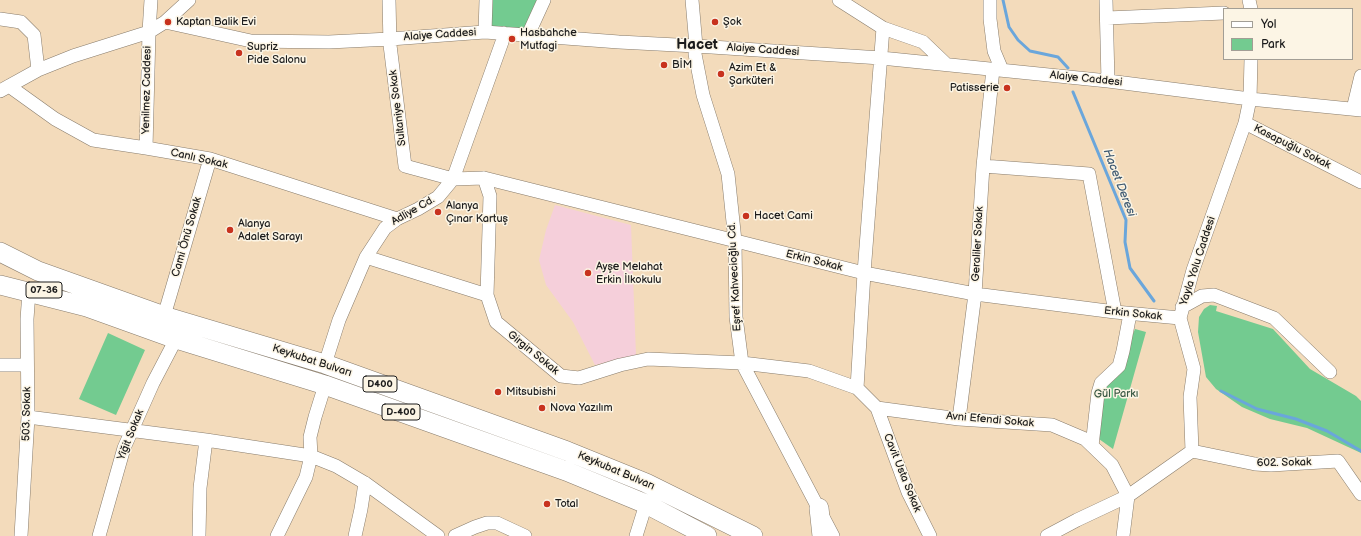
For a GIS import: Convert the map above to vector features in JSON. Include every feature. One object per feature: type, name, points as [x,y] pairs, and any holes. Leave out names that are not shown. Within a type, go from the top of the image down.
[{"type":"highway","name":"Keykubat Bulvarı","points":[[0,252],[38,271],[164,316],[325,364],[567,451],[646,483],[753,536]]},
{"type":"highway","name":"07-36","points":[[0,258],[38,271]]},
{"type":"highway","name":"07-36","points":[[0,275],[87,307]]},
{"type":"highway","points":[[0,285],[87,307]]},
{"type":"highway","name":"Keykubat Bulvarı","points":[[87,307],[176,339],[326,385],[566,471],[646,504],[707,536]]},
{"type":"highway","points":[[819,508],[822,536]]},
{"type":"street","name":"Yenilmez Caddesi","points":[[146,148],[151,0]]},
{"type":"street","points":[[4,88],[38,70],[73,56],[149,32],[165,22],[189,0]]},
{"type":"street","name":"Sultaniye Sokak","points":[[389,0],[390,45],[405,166],[453,179]]},
{"type":"street","points":[[485,32],[486,0]]},
{"type":"street","points":[[528,35],[544,0]]},
{"type":"street","name":"Eşref Kahvecioğlu Cd.","points":[[692,0],[696,54],[703,95],[728,174],[735,241],[736,317],[742,363],[833,536]]},
{"type":"street","points":[[839,0],[883,28],[923,42],[946,64]]},
{"type":"street","points":[[990,0],[990,19],[998,70]]},
{"type":"street","points":[[1106,0],[1108,81]]},
{"type":"street","points":[[1107,18],[1223,13]]},
{"type":"street","points":[[0,19],[21,22],[34,35],[38,70]]},
{"type":"street","name":"Alaiye Caddesi","points":[[165,22],[251,41],[329,42],[485,32],[881,58],[1108,81],[1250,99],[1357,109]]},
{"type":"street","points":[[857,388],[864,273],[883,28]]},
{"type":"street","name":"Adliye Cd.","points":[[325,364],[339,320],[366,257],[385,228],[398,218],[418,209],[438,197],[453,179],[504,33]]},
{"type":"street","points":[[1250,99],[1251,60]]},
{"type":"street","name":"Geraliler Sokak","points":[[959,419],[976,294],[983,166],[998,70]]},
{"type":"street","points":[[1357,109],[1361,76]]},
{"type":"street","name":"Canlı Sokak","points":[[4,88],[93,140],[210,159],[398,218]]},
{"type":"street","name":"Kasapuğlu Sokak","points":[[1250,99],[1246,123],[1361,182]]},
{"type":"street","name":"Yayla Yolu Caddesi","points":[[1192,451],[1190,397],[1194,369],[1181,313],[1193,270],[1246,123]]},
{"type":"street","name":"Cami Önü Sokak","points":[[164,316],[210,159]]},
{"type":"street","points":[[983,166],[1089,174],[1115,312]]},
{"type":"street","name":"Erkin Sokak","points":[[453,179],[484,178],[864,273],[976,294],[1130,314],[1181,313]]},
{"type":"street","name":"Girgin Sokak","points":[[484,178],[490,196],[487,295],[496,322],[561,376],[579,378],[620,365],[648,359],[742,363]]},
{"type":"street","points":[[366,257],[487,295]]},
{"type":"street","name":"503. Sokak","points":[[21,536],[28,417],[27,319],[29,292]]},
{"type":"street","points":[[1181,313],[1202,296],[1214,295],[1274,318],[1330,372]]},
{"type":"street","points":[[1092,446],[1098,393],[1101,383],[1119,366],[1130,314]]},
{"type":"street","name":"Yiğit Sokak","points":[[99,536],[124,448],[153,383],[176,339]]},
{"type":"street","points":[[742,363],[809,371],[857,388],[877,408]]},
{"type":"street","points":[[0,365],[27,365]]},
{"type":"street","points":[[278,536],[306,477],[311,456],[310,437],[326,385]]},
{"type":"street","name":"Avni Efendi Sokak","points":[[877,408],[959,419],[1052,425],[1085,439],[1112,465],[1128,496]]},
{"type":"street","name":"Cavit Usta Sokak","points":[[877,408],[908,492],[930,536]]},
{"type":"street","points":[[28,417],[206,440],[311,456],[336,466],[365,483],[438,536]]},
{"type":"street","points":[[199,536],[200,488],[206,440]]},
{"type":"street","points":[[1047,536],[1128,496],[1192,451]]},
{"type":"street","name":"602. Sokak","points":[[1192,451],[1255,464],[1271,465],[1338,461],[1361,494]]},
{"type":"street","points":[[354,536],[361,509],[365,483]]},
{"type":"street","points":[[1123,536],[1128,496]]},
{"type":"street","points":[[636,536],[646,504]]},
{"type":"street","points":[[455,536],[487,523],[497,523],[525,536]]},
{"type":"shaded area","name":"Ayşe Melahat Erkin İlkokulu","points":[[555,205],[631,225],[636,355],[595,365],[573,322],[546,285],[539,260],[546,230]]},
{"type":"green space","points":[[489,0],[539,0],[526,31],[488,28]]},
{"type":"green space","points":[[1210,305],[1217,306],[1216,311],[1273,329],[1310,369],[1356,396],[1361,401],[1361,453],[1307,428],[1270,419],[1242,407],[1216,389],[1206,377],[1198,332],[1199,317],[1204,309]]},
{"type":"green space","name":"Gül Parkı","points":[[1135,329],[1146,332],[1113,449],[1099,439],[1105,385],[1118,376]]},
{"type":"green space","points":[[108,333],[145,350],[116,415],[79,399]]},
{"type":"waterway","name":"Hacet Deresi","points":[[1003,0],[1009,27],[1018,40],[1030,51],[1058,57],[1068,68]]},
{"type":"waterway","name":"Hacet Deresi","points":[[1073,92],[1126,220],[1125,242],[1130,268],[1154,301]]},
{"type":"waterway","name":"Hacet Deresi","points":[[1221,391],[1257,409],[1296,419],[1327,431],[1361,451]]},
{"type":"place","name":"Kaptan Balik Evi","points":[[168,22]]},
{"type":"place","name":"Şok","points":[[715,22]]},
{"type":"place","name":"Hasbahche Mutfagi","points":[[512,39]]},
{"type":"place","name":"Supriz Pide Salonu","points":[[239,53]]},
{"type":"place","name":"BİM","points":[[664,65]]},
{"type":"place","name":"Azim Et & Şarküteri","points":[[721,74]]},
{"type":"place","name":"Patisserie","points":[[1007,88]]},
{"type":"place","name":"Alanya Çınar Kartuş","points":[[438,212]]},
{"type":"place","name":"Hacet Cami","points":[[746,216]]},
{"type":"place","name":"Alanya Adalet Sarayı","points":[[230,230]]},
{"type":"place","name":"Ayşe Melahat Erkin İlkokulu","points":[[588,273]]},
{"type":"place","name":"Mitsubishi","points":[[498,392]]},
{"type":"place","name":"Nova Yazılım","points":[[542,408]]},
{"type":"place","name":"Total","points":[[547,504]]},
{"type":"district","name":"Hacet","points":[[697,45]]}]
